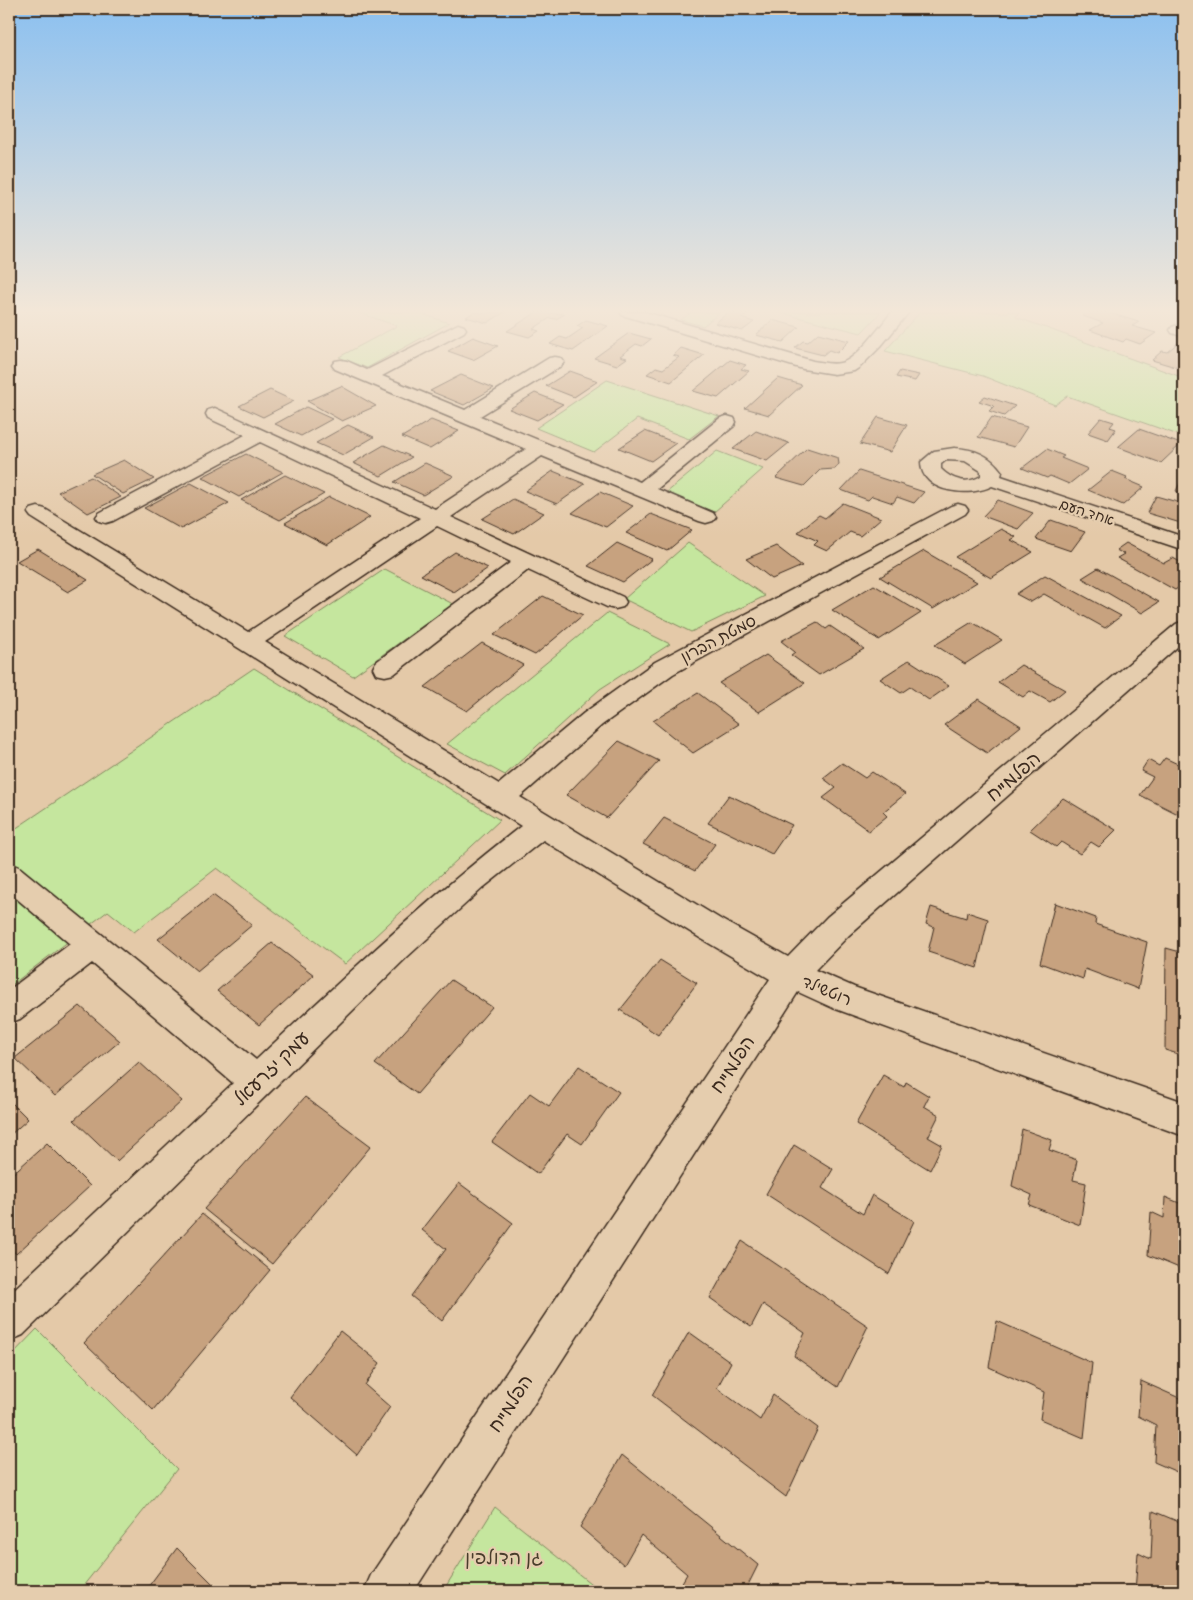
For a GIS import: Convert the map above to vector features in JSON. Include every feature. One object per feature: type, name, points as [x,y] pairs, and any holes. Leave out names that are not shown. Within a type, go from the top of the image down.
[{"type":"street","points":[[393,387],[706,517]]},
{"type":"street","points":[[466,417],[515,387]]},
{"type":"street","points":[[215,414],[615,602]]},
{"type":"street","points":[[642,490],[727,422]]},
{"type":"street","points":[[106,516],[260,435]]},
{"type":"street","points":[[247,643],[541,448]]},
{"type":"street","name":"אחד העם","points":[[990,479],[1184,544]]},
{"type":"street","name":"סמטת הברון","points":[[500,799],[593,719],[664,668],[958,510]]},
{"type":"street","name":"רוטשילד","points":[[38,513],[542,825],[750,952],[792,975],[844,998],[1184,1119]]},
{"type":"street","points":[[385,668],[526,561]]},
{"type":"street","name":"הפלמ\"ח","points":[[387,1591],[772,1001],[792,975],[838,926],[1184,630]]},
{"type":"street","name":"עמק יזרעאל","points":[[9,1321],[395,949],[474,879],[542,825]]},
{"type":"street","points":[[9,875],[257,1082]]},
{"type":"street","points":[[9,1009],[92,945]]},
{"type":"green space","points":[[597,387],[628,387],[719,416],[689,439],[637,419],[594,452],[536,428]]},
{"type":"green space","points":[[1009,387],[1184,387],[1184,437],[1067,396],[1055,405]]},
{"type":"green space","points":[[717,451],[763,469],[714,512],[666,493]]},
{"type":"green space","points":[[688,543],[765,596],[691,632],[624,599]]},
{"type":"green space","points":[[385,569],[453,604],[353,676],[285,636]]},
{"type":"green space","points":[[607,613],[670,644],[600,689],[505,775],[447,744]]},
{"type":"green space","points":[[254,668],[500,820],[345,964],[217,868],[134,932],[108,911],[9,987],[9,833]]},
{"type":"green space","points":[[37,1329],[177,1469],[79,1591],[9,1591],[9,1358]]},
{"type":"green space","name":"גן הדולפין","points":[[495,1507],[600,1591],[443,1591]]},
{"type":"building","points":[[342,387],[376,406],[342,421],[307,401]]},
{"type":"building","points":[[438,387],[494,388],[464,405],[430,391]]},
{"type":"building","points":[[548,387],[590,387],[574,397]]},
{"type":"building","points":[[698,387],[731,387],[718,398],[693,391]]},
{"type":"building","points":[[768,387],[800,387],[769,415],[745,408]]},
{"type":"building","points":[[270,390],[294,401],[263,417],[239,406]]},
{"type":"building","points":[[535,393],[563,404],[537,420],[509,409]]},
{"type":"building","points":[[985,396],[1015,406],[1004,416],[989,411],[994,406],[979,401]]},
{"type":"building","points":[[306,407],[332,419],[301,436],[275,424]]},
{"type":"building","points":[[878,417],[907,425],[890,452],[860,444]]},
{"type":"building","points":[[992,417],[1027,427],[1014,447],[978,437]]},
{"type":"building","points":[[1101,418],[1114,422],[1110,427],[1116,429],[1108,440],[1088,433]]},
{"type":"building","points":[[431,420],[459,431],[430,449],[402,437]]},
{"type":"building","points":[[348,425],[374,437],[343,455],[316,443]]},
{"type":"building","points":[[1139,429],[1181,444],[1161,463],[1118,447]]},
{"type":"building","points":[[645,431],[676,443],[651,461],[619,448]]},
{"type":"building","points":[[756,431],[789,443],[767,461],[733,449]]},
{"type":"building","points":[[384,445],[412,457],[381,476],[353,463]]},
{"type":"building","points":[[807,448],[838,458],[839,464],[835,469],[820,470],[804,486],[776,478]]},
{"type":"building","points":[[1047,449],[1064,456],[1061,458],[1088,469],[1069,484],[1022,468]]},
{"type":"building","points":[[246,454],[283,472],[239,497],[202,477]]},
{"type":"building","points":[[124,460],[154,479],[123,494],[92,474]]},
{"type":"building","points":[[425,463],[454,476],[423,495],[394,482]]},
{"type":"building","points":[[553,471],[585,484],[557,504],[525,491]]},
{"type":"building","points":[[859,471],[924,492],[914,503],[897,497],[893,503],[872,496],[868,500],[841,490]]},
{"type":"building","points":[[1112,471],[1144,487],[1123,505],[1088,490]]},
{"type":"building","points":[[285,475],[324,494],[280,520],[241,500]]},
{"type":"building","points":[[1184,475],[1184,494],[1176,491]]},
{"type":"building","points":[[91,477],[121,497],[88,513],[58,492]]},
{"type":"building","points":[[191,483],[229,503],[181,529],[144,508]]},
{"type":"building","points":[[600,492],[633,506],[606,527],[572,513]]},
{"type":"building","points":[[1156,496],[1184,504],[1184,524],[1147,513]]},
{"type":"building","points":[[329,497],[370,517],[327,545],[285,523]]},
{"type":"building","points":[[513,499],[544,513],[514,534],[482,519]]},
{"type":"building","points":[[998,500],[1033,513],[1018,529],[983,516]]},
{"type":"building","points":[[843,503],[881,518],[860,536],[850,532],[827,551],[814,545],[818,541],[798,532],[819,515],[825,518]]},
{"type":"building","points":[[651,514],[692,530],[667,551],[626,533]]},
{"type":"building","points":[[1051,520],[1085,532],[1071,551],[1036,539]]},
{"type":"building","points":[[1001,529],[1016,537],[1011,540],[1033,552],[991,578],[955,557]]},
{"type":"building","points":[[617,543],[652,559],[623,582],[588,566]]},
{"type":"building","points":[[1126,543],[1164,563],[1173,558],[1184,564],[1184,584],[1175,590],[1117,558],[1124,554],[1116,550]]},
{"type":"building","points":[[776,546],[802,566],[772,579],[746,559]]},
{"type":"building","points":[[38,549],[88,580],[68,592],[17,561]]},
{"type":"building","points":[[924,551],[977,582],[933,609],[880,577]]},
{"type":"building","points":[[455,552],[488,568],[454,592],[421,575]]},
{"type":"building","points":[[1098,568],[1159,602],[1142,613],[1082,578]]},
{"type":"building","points":[[1045,575],[1121,616],[1105,628],[1044,594],[1031,602],[1016,594]]},
{"type":"building","points":[[874,585],[921,613],[879,640],[832,610]]},
{"type":"building","points":[[543,596],[583,615],[535,655],[494,635]]},
{"type":"building","points":[[817,622],[826,629],[830,626],[864,649],[819,675],[791,655],[795,652],[781,641]]},
{"type":"building","points":[[972,622],[1002,640],[965,664],[935,645]]},
{"type":"building","points":[[482,643],[523,665],[467,711],[425,687]]},
{"type":"building","points":[[766,655],[805,683],[759,712],[719,683]]},
{"type":"building","points":[[909,660],[949,686],[929,700],[910,687],[901,693],[880,679]]},
{"type":"building","points":[[1021,665],[1065,690],[1050,702],[1030,691],[1023,697],[998,682]]},
{"type":"building","points":[[698,693],[739,724],[693,753],[653,721]]},
{"type":"building","points":[[979,699],[1021,726],[987,753],[944,725]]},
{"type":"building","points":[[619,741],[659,761],[607,818],[566,795]]},
{"type":"building","points":[[1165,758],[1184,767],[1184,805],[1178,814],[1140,795],[1153,777],[1141,771],[1148,760],[1159,766]]},
{"type":"building","points":[[842,763],[865,778],[872,772],[905,794],[883,812],[887,816],[869,831],[823,798],[836,788],[823,778]]},
{"type":"building","points":[[729,795],[792,825],[772,854],[708,823]]},
{"type":"building","points":[[1063,798],[1116,830],[1099,847],[1091,842],[1080,854],[1061,842],[1056,847],[1030,830]]},
{"type":"building","points":[[664,818],[715,844],[695,871],[643,844]]},
{"type":"building","points":[[213,895],[252,925],[197,971],[158,939]]},
{"type":"building","points":[[1055,903],[1096,918],[1095,924],[1147,942],[1138,989],[1085,969],[1083,979],[1040,963]]},
{"type":"building","points":[[931,907],[966,918],[967,912],[988,919],[977,968],[928,952],[934,927],[926,924]]},
{"type":"building","points":[[272,943],[314,975],[259,1025],[217,991]]},
{"type":"building","points":[[1166,948],[1184,953],[1184,1056],[1165,1050]]},
{"type":"building","points":[[660,960],[697,983],[658,1035],[620,1010]]},
{"type":"building","points":[[451,980],[492,1007],[417,1094],[375,1064]]},
{"type":"building","points":[[80,1006],[120,1041],[55,1096],[15,1058]]},
{"type":"building","points":[[139,1062],[182,1101],[117,1161],[74,1120]]},
{"type":"building","points":[[579,1066],[619,1092],[582,1144],[567,1134],[538,1174],[492,1142],[530,1093],[549,1106]]},
{"type":"building","points":[[883,1075],[904,1087],[906,1082],[929,1096],[924,1106],[939,1115],[928,1137],[942,1145],[930,1170],[856,1124]]},
{"type":"building","points":[[305,1097],[371,1146],[272,1264],[204,1209]]},
{"type":"building","points":[[9,1100],[28,1119],[9,1136]]},
{"type":"building","points":[[1022,1129],[1052,1140],[1049,1150],[1077,1160],[1073,1180],[1086,1183],[1080,1225],[1029,1205],[1032,1195],[1012,1186]]},
{"type":"building","points":[[47,1143],[90,1186],[16,1254],[9,1246],[9,1177]]},
{"type":"building","points":[[794,1145],[833,1169],[822,1188],[863,1214],[872,1195],[914,1221],[889,1274],[766,1194]]},
{"type":"building","points":[[459,1183],[513,1223],[442,1321],[411,1296],[446,1249],[422,1230]]},
{"type":"building","points":[[1165,1197],[1184,1205],[1184,1270],[1148,1255],[1151,1212],[1164,1218]]},
{"type":"building","points":[[202,1214],[270,1270],[153,1410],[84,1343]]},
{"type":"building","points":[[742,1241],[868,1326],[838,1387],[794,1356],[805,1333],[763,1304],[751,1327],[710,1298]]},
{"type":"building","points":[[997,1321],[1092,1363],[1084,1438],[1040,1419],[1044,1392],[989,1367]]},
{"type":"building","points":[[340,1331],[380,1363],[365,1385],[390,1407],[357,1455],[290,1397]]},
{"type":"building","points":[[689,1332],[731,1362],[717,1388],[760,1420],[773,1395],[818,1428],[786,1497],[652,1395]]},
{"type":"building","points":[[1141,1381],[1184,1400],[1184,1475],[1154,1462],[1156,1425],[1138,1416]]},
{"type":"building","points":[[622,1455],[758,1565],[745,1591],[677,1591],[687,1574],[641,1535],[624,1565],[580,1527]]},
{"type":"building","points":[[1153,1511],[1184,1524],[1184,1591],[1135,1591],[1138,1553],[1151,1559]]},
{"type":"building","points":[[177,1548],[220,1591],[145,1591]]}]
